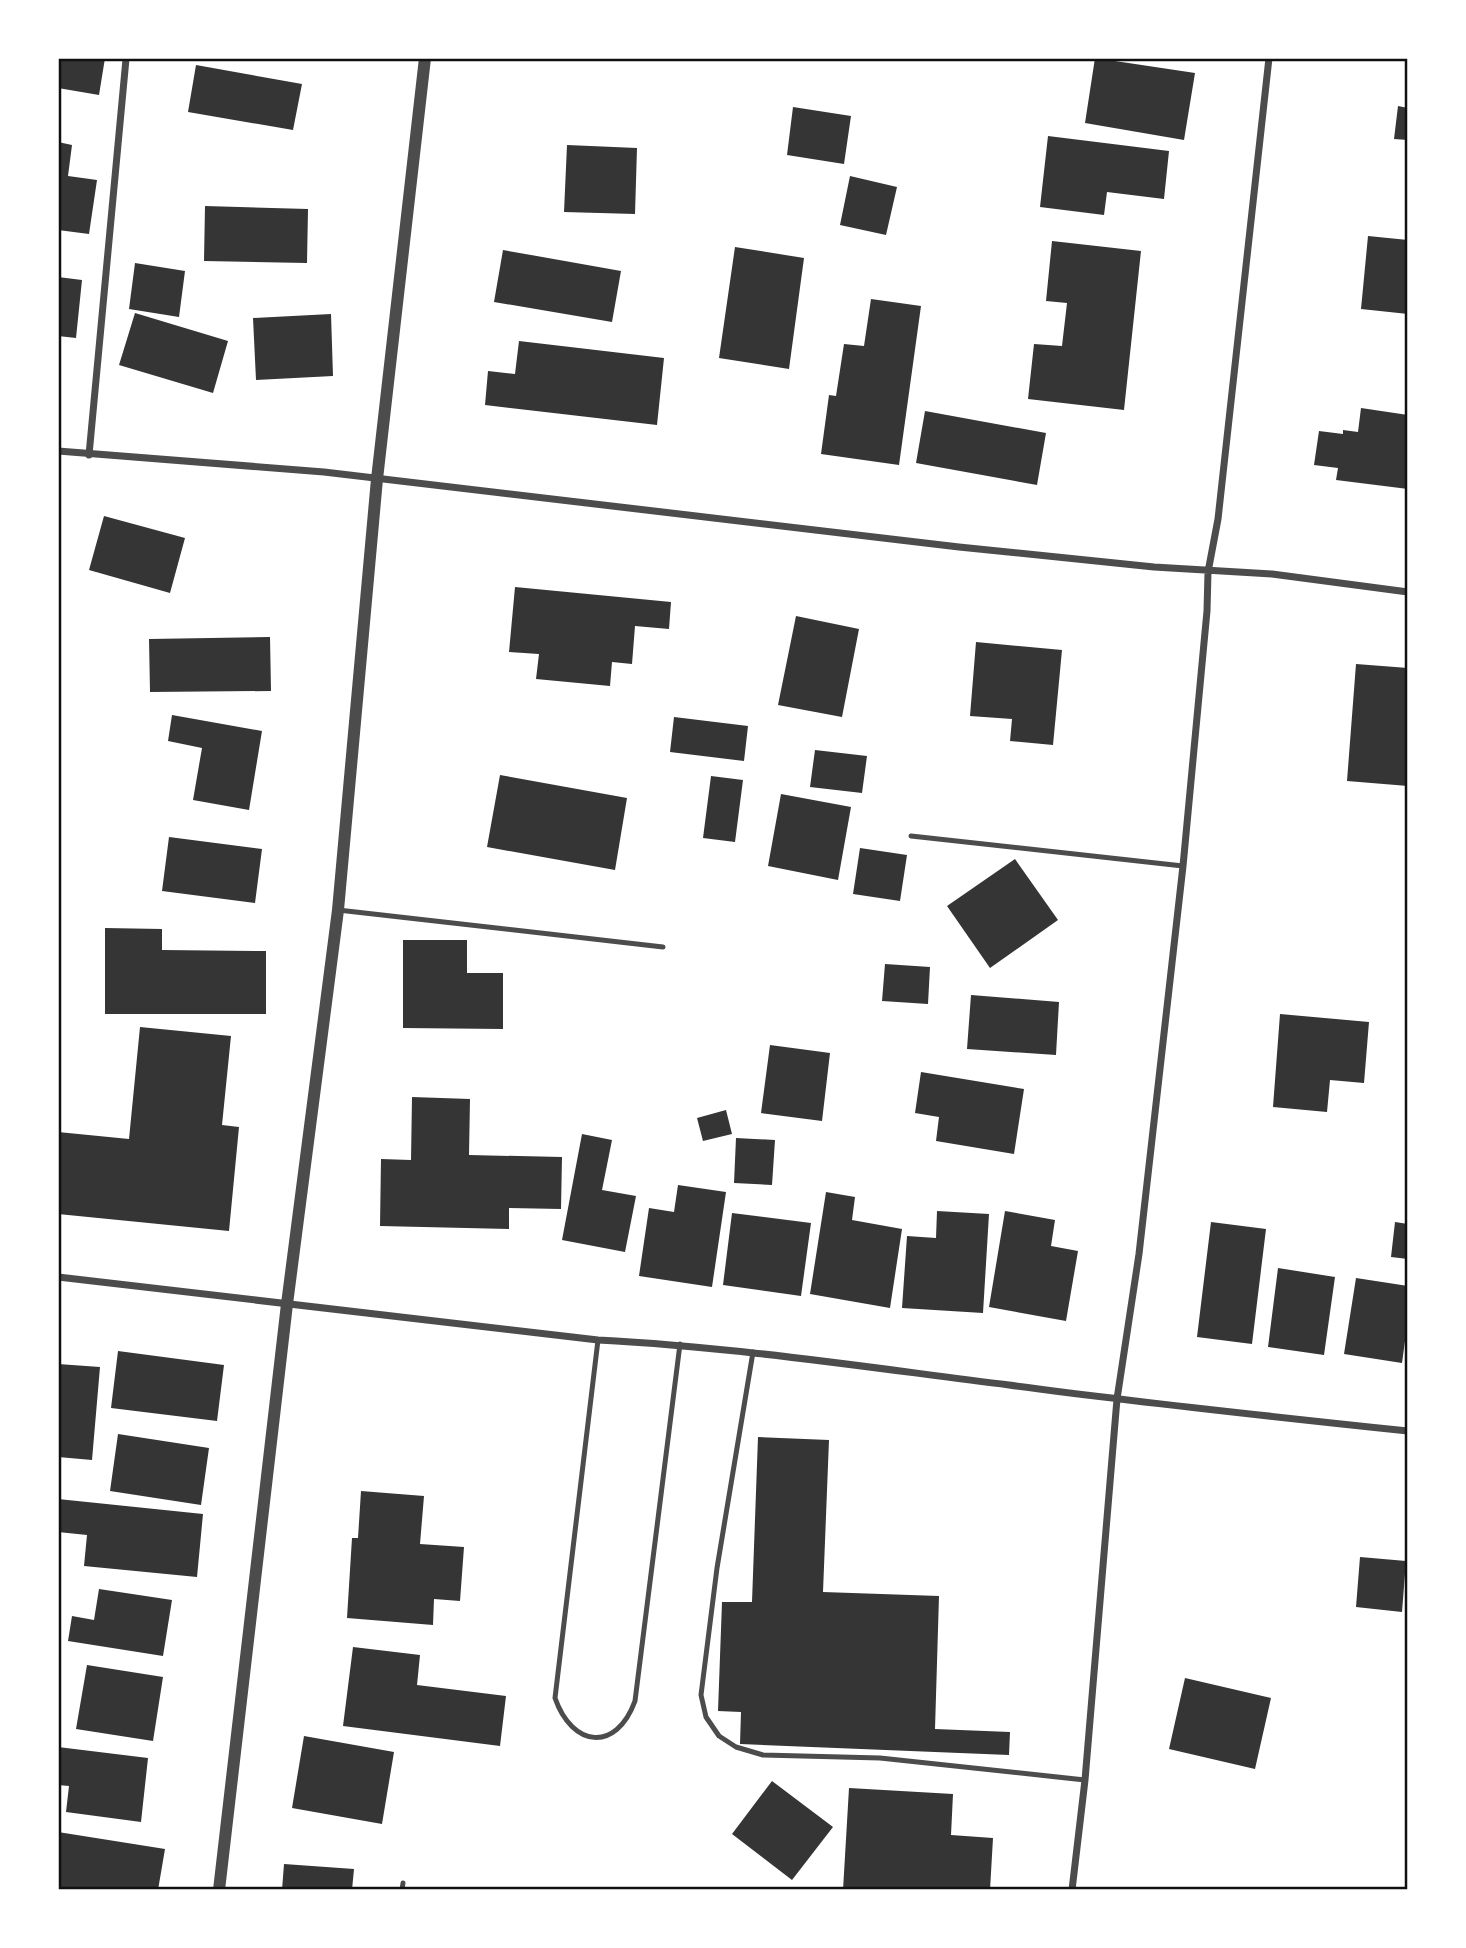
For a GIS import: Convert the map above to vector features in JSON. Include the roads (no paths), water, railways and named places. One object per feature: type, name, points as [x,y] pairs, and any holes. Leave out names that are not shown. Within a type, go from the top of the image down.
[{"type":"street","points":[[219,1890],[287,1304],[338,911],[377,479],[425,58]]},
{"type":"street","points":[[1072,1890],[1085,1780],[1117,1399],[1139,1254],[1183,866],[1207,611],[1208,572],[1218,519],[1269,58]]},
{"type":"street","points":[[89,455],[126,59]]},
{"type":"street","points":[[58,451],[324,472],[973,548],[1208,572],[1272,574],[1408,593]]},
{"type":"street","points":[[58,1277],[598,1340],[680,1344],[753,1352],[1117,1399],[1408,1432]]},
{"type":"lane","points":[[911,836],[1183,866]]},
{"type":"lane","points":[[338,911],[663,947]]},
{"type":"lane","points":[[598,1340],[555,1698],[561,1716],[577,1731],[598,1738],[615,1733],[628,1719],[635,1701],[680,1344]]},
{"type":"lane","points":[[753,1352],[717,1568],[701,1695],[706,1717],[719,1735],[736,1747],[763,1755],[880,1758],[1085,1780]]}]
